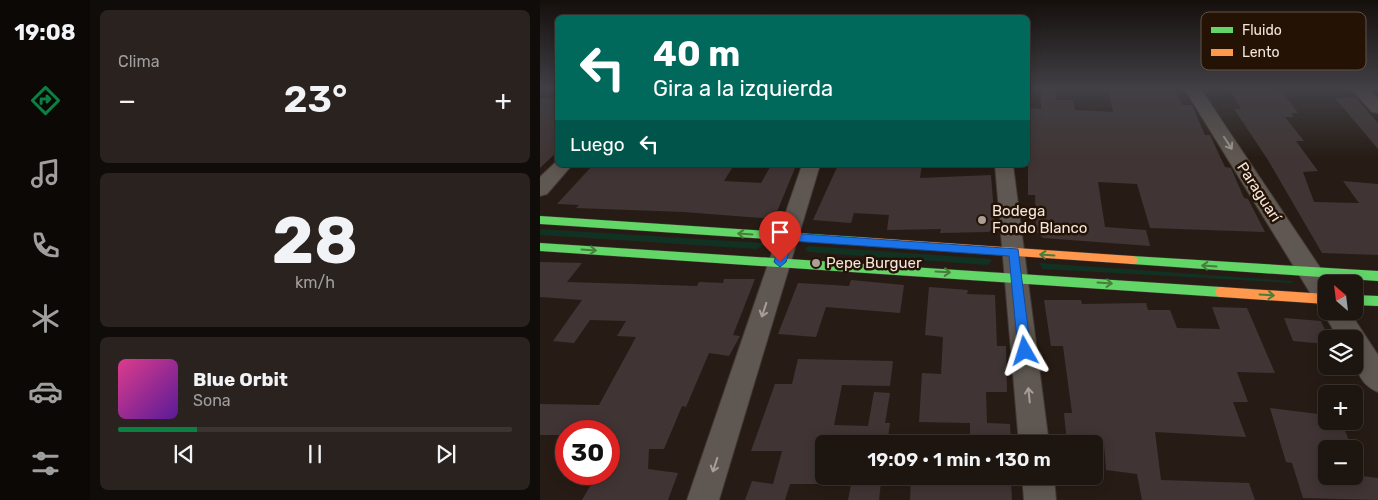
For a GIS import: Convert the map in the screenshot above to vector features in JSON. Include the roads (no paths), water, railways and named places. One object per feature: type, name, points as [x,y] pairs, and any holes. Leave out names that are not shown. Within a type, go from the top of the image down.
[{"type":"main road","points":[[540,220],[784,250],[1015,264],[1318,297]]},
{"type":"main road","points":[[540,247],[784,250],[1015,264],[1310,272],[1378,276]]},
{"type":"main road","points":[[1363,300],[1378,301]]},
{"type":"street","name":"Paraguarí","points":[[1207,111],[1318,285]]},
{"type":"street","points":[[540,189],[561,167]]},
{"type":"street","points":[[703,500],[810,167]]},
{"type":"street","points":[[1004,167],[1033,435]]},
{"type":"street","points":[[1363,356],[1378,379]]},
{"type":"street","points":[[1039,485],[1040,500]]},
{"type":"place","name":"Bodega Fondo Blanco","points":[[982,220]]},
{"type":"place","name":"Pepe Burguer","points":[[816,263]]}]
